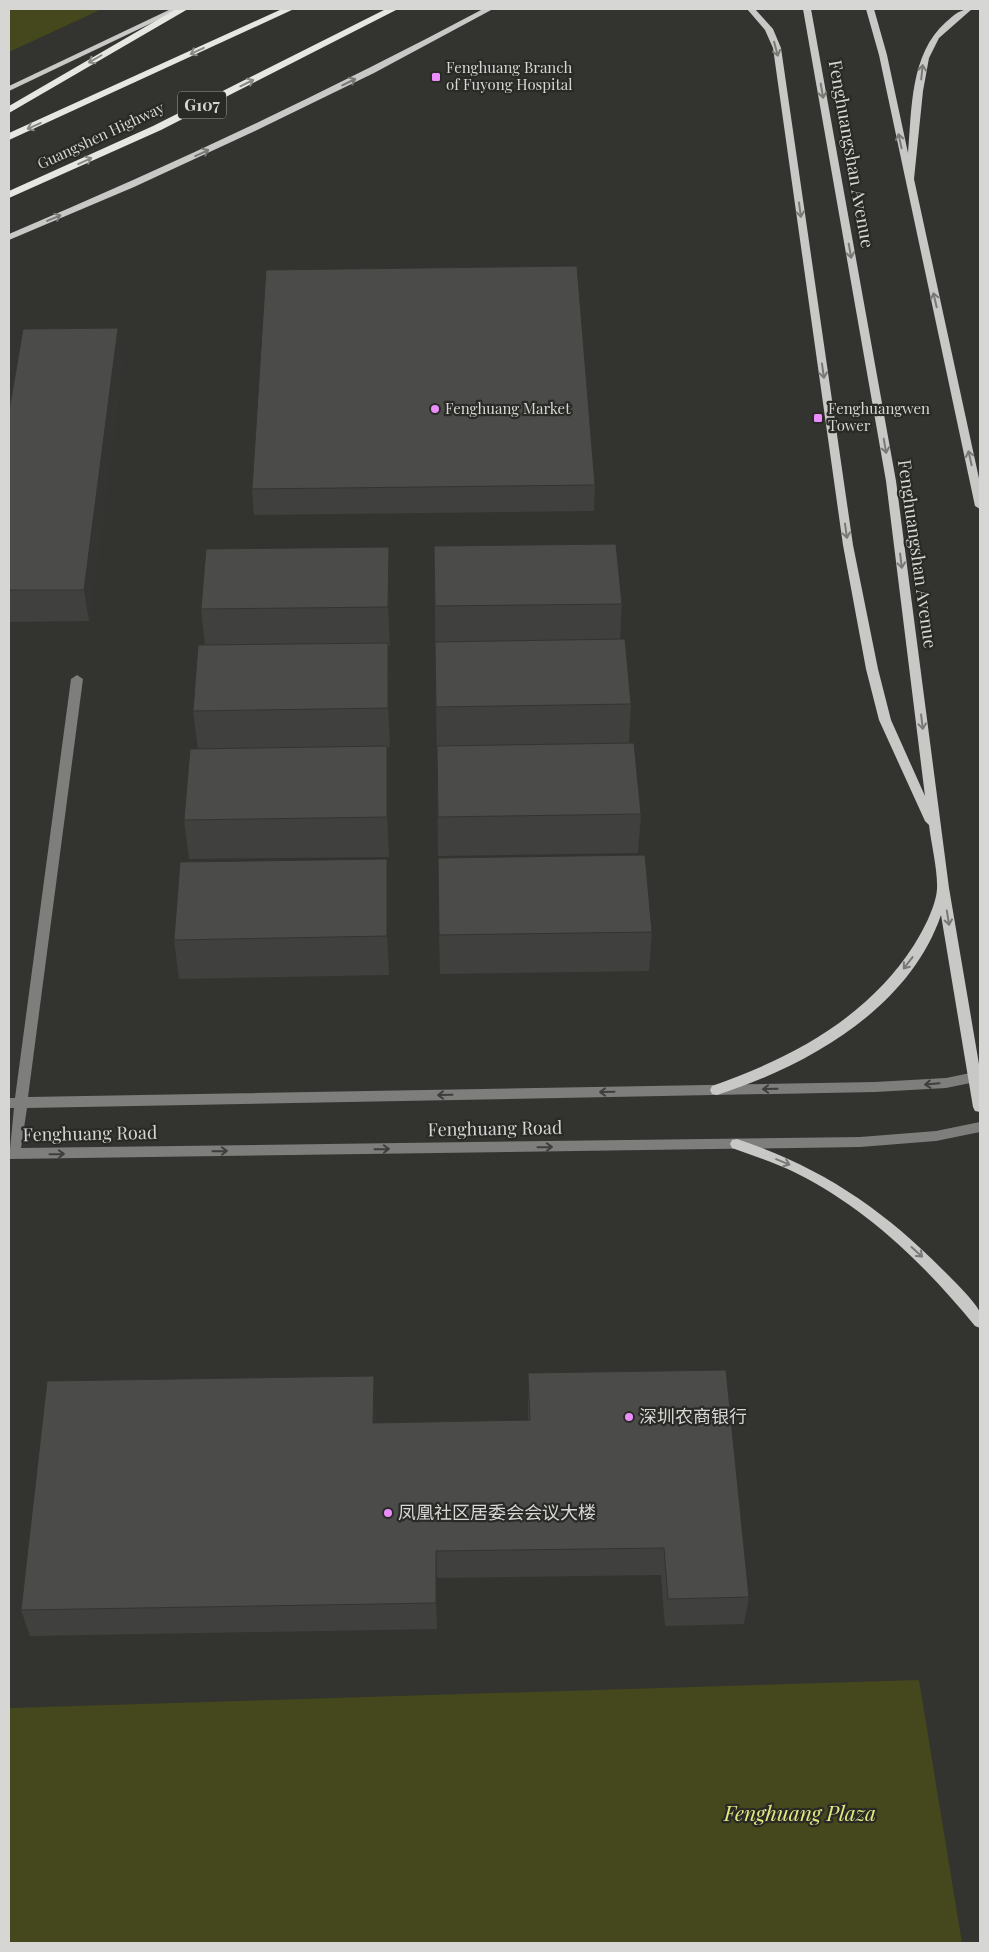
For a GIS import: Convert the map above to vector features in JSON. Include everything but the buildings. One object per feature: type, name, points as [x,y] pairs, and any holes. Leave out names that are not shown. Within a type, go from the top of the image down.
[{"type":"highway","points":[[9,110],[183,9]]},
{"type":"highway","points":[[9,137],[289,9]]},
{"type":"highway","name":"Guangshen Highway","points":[[9,195],[156,128],[392,9]]},
{"type":"main road","points":[[9,89],[177,9]]},
{"type":"main road","points":[[9,237],[122,190],[272,120],[393,60],[489,9]]},
{"type":"main road","points":[[751,9],[769,29],[777,48],[848,545],[872,669],[884,720],[936,831]]},
{"type":"main road","name":"Fenghuangshan Avenue","points":[[807,9],[895,513],[943,888],[978,1076],[980,1107]]},
{"type":"main road","points":[[870,9],[882,55],[980,506]]},
{"type":"main road","points":[[910,190],[923,64],[930,46],[944,28],[968,9]]},
{"type":"main road","points":[[717,1090],[748,1080],[798,1056],[857,1016],[888,986],[914,955],[934,920],[943,888]]},
{"type":"main road","points":[[738,1144],[807,1172],[872,1214],[930,1264],[980,1322]]},
{"type":"street","points":[[12,1154],[15,1103],[77,679]]},
{"type":"street","name":"Fenghuang Road","points":[[15,1103],[915,1085],[978,1076]]},
{"type":"street","name":"Fenghuang Road","points":[[12,1154],[886,1141],[936,1136],[980,1127]]},
{"type":"green space","points":[[9,9],[102,9],[9,52]]},
{"type":"green space","name":"Fenghuang Plaza","points":[[919,1680],[962,1943],[9,1943],[9,1708]]},
{"type":"place","name":"Fenghuang Branch of Fuyong Hospital","points":[[436,77]]},
{"type":"place","name":"Fenghuang Market","points":[[435,409]]},
{"type":"place","name":"Fenghuangwen Tower","points":[[818,418]]},
{"type":"place","name":"深圳农商银行","points":[[629,1417]]},
{"type":"place","name":"凤凰社区居委会会议大楼","points":[[388,1513]]}]
